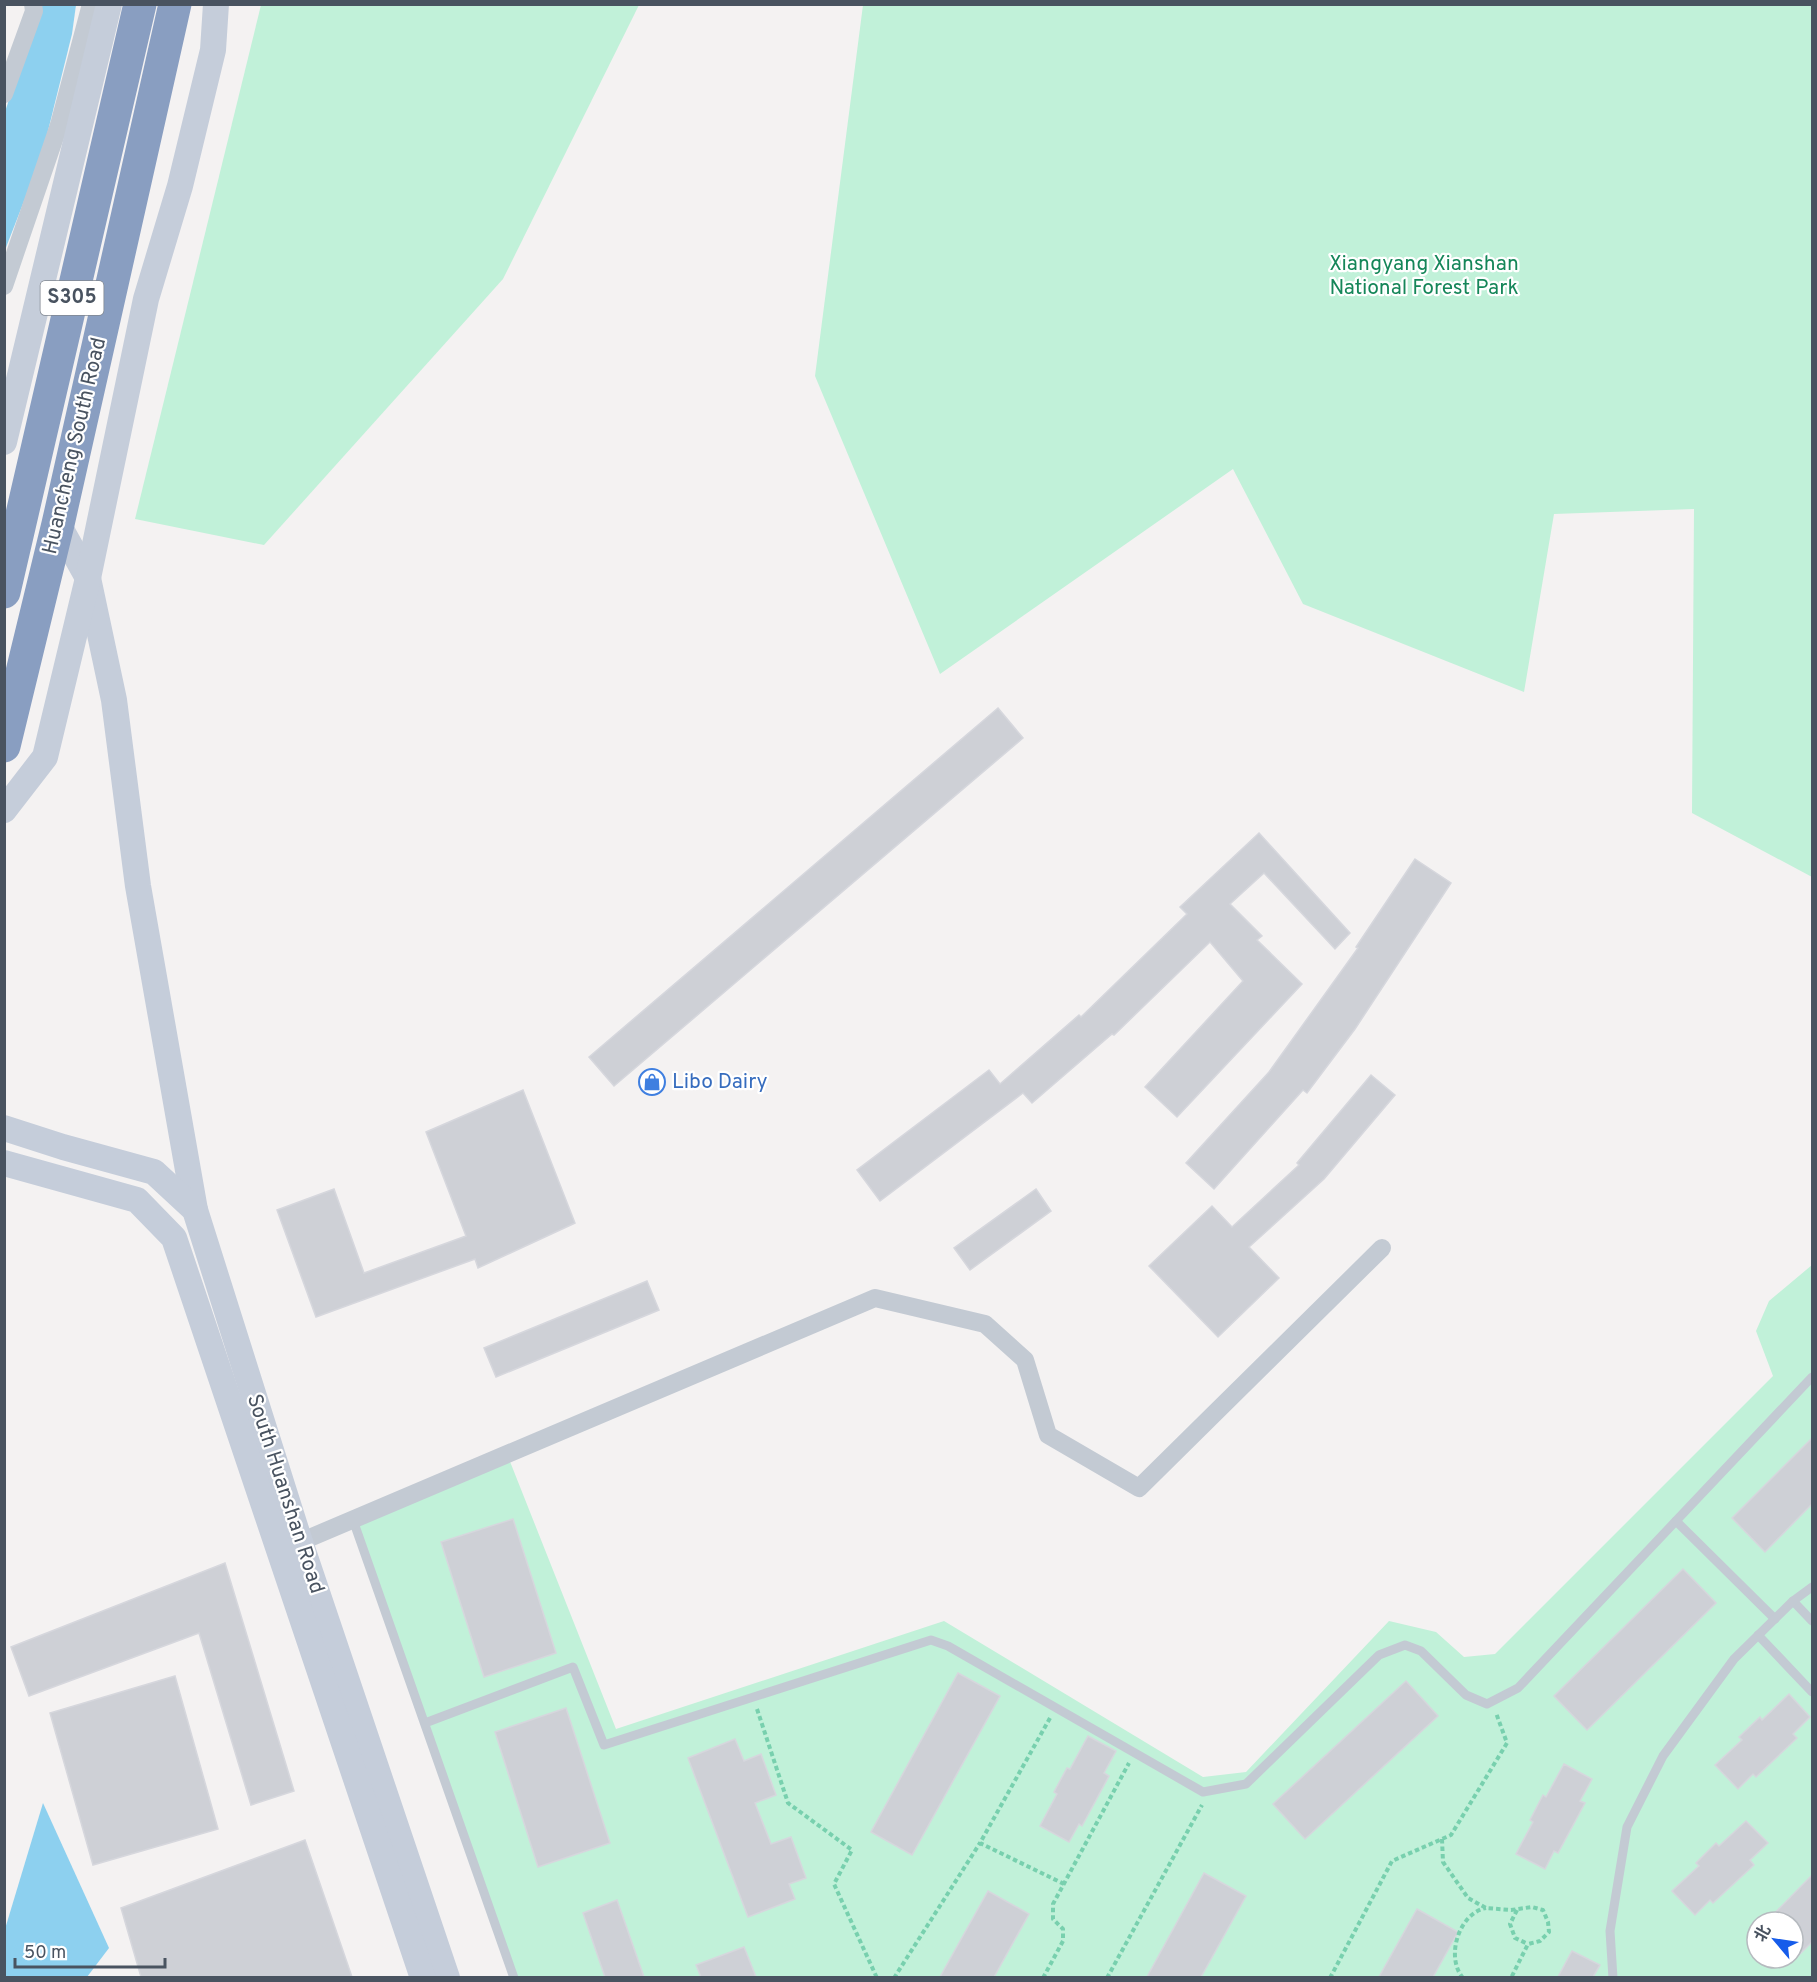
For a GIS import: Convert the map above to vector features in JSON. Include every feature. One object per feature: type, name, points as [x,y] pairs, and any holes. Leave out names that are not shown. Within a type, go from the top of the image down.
[{"type":"highway","name":"Huancheng South Road","points":[[4,592],[140,4]]},
{"type":"highway","name":"Huancheng South Road","points":[[4,746],[58,524],[175,4]]},
{"type":"street","points":[[4,94],[34,10],[33,4]]},
{"type":"street","points":[[4,286],[59,124],[91,4]]},
{"type":"street","points":[[4,442],[109,4]]},
{"type":"street","points":[[4,810],[45,757],[88,578],[146,299],[180,186],[213,50],[216,4]]},
{"type":"street","points":[[58,524],[88,578],[114,700],[138,886],[195,1210]]},
{"type":"street","name":"South Huanshan Road","points":[[4,1128],[154,1172],[195,1210],[300,1542],[447,1977]]},
{"type":"street","name":"South Huanshan Road","points":[[4,1163],[137,1200],[174,1238],[423,1977]]},
{"type":"street","points":[[300,1542],[875,1298],[985,1324],[1025,1360],[1048,1435],[1139,1488],[1382,1248]]},
{"type":"lane","points":[[425,1723],[573,1667],[604,1745],[931,1640],[948,1646],[1203,1792],[1246,1784],[1378,1655],[1405,1645],[1421,1651],[1466,1695],[1487,1704],[1518,1688],[1812,1377]]},
{"type":"lane","points":[[353,1520],[514,1977]]},
{"type":"lane","points":[[1676,1521],[1775,1619]]},
{"type":"lane","points":[[1613,1977],[1610,1931],[1627,1827],[1663,1756],[1734,1659],[1793,1601],[1812,1587]]},
{"type":"lane","points":[[1793,1601],[1812,1622]]},
{"type":"lane","points":[[1758,1635],[1812,1692]]},
{"type":"path","points":[[753,1697],[788,1803],[852,1850],[834,1884],[877,1977]]},
{"type":"path","points":[[1330,1977],[1392,1861],[1451,1834],[1507,1743],[1493,1701]]},
{"type":"path","points":[[894,1977],[980,1843],[1056,1708]]},
{"type":"path","points":[[1042,1977],[1063,1941],[1062,1929],[1053,1919],[1053,1904],[1134,1753]]},
{"type":"path","points":[[1107,1977],[1210,1791]]},
{"type":"path","points":[[1442,1839],[1443,1862],[1468,1898],[1486,1908]]},
{"type":"path","points":[[980,1843],[1064,1884]]},
{"type":"path","points":[[1463,1977],[1459,1973],[1454,1957],[1461,1925],[1478,1909],[1517,1910],[1532,1907],[1543,1910],[1549,1932],[1540,1941],[1528,1944],[1515,1938],[1510,1924],[1517,1910]]},
{"type":"path","points":[[1511,1977],[1528,1944]]},
{"type":"green space","points":[[261,5],[639,5],[503,279],[264,545],[135,519]]},
{"type":"green space","name":"Xiangyang Xianshan National Forest Park","points":[[863,5],[1812,5],[1812,877],[1692,813],[1694,509],[1554,514],[1524,692],[1303,604],[1233,469],[940,674],[815,376]]},
{"type":"green space","points":[[1812,1265],[1812,1977],[514,1977],[353,1520],[507,1454],[616,1729],[944,1621],[1203,1777],[1246,1772],[1389,1621],[1436,1632],[1464,1657],[1495,1654],[1773,1376],[1756,1331],[1769,1301]]},
{"type":"water","points":[[39,5],[76,5],[72,34],[42,155],[5,250],[5,112]]},
{"type":"water","points":[[43,1803],[109,1948],[87,1977],[5,1977],[5,1929]]},
{"type":"building","points":[[998,708],[1023,738],[614,1086],[589,1057]]},
{"type":"building","points":[[1259,833],[1350,933],[1335,949],[1264,873],[1230,904],[1262,936],[1257,940],[1302,984],[1177,1117],[1145,1087],[1243,981],[1210,942],[1114,1035],[1112,1034],[1032,1103],[1023,1093],[880,1201],[857,1170],[989,1070],[1000,1084],[1079,1015],[1081,1017],[1187,914],[1180,907]]},
{"type":"building","points":[[1415,859],[1451,883],[1355,1029],[1307,1093],[1303,1090],[1214,1189],[1186,1163],[1269,1072],[1358,948],[1356,947]]},
{"type":"building","points":[[1371,1075],[1395,1095],[1324,1179],[1249,1247],[1279,1278],[1218,1337],[1149,1266],[1212,1206],[1232,1227],[1299,1165],[1297,1163]]},
{"type":"building","points":[[523,1090],[575,1223],[478,1268],[475,1259],[316,1317],[277,1210],[334,1189],[364,1273],[466,1236],[426,1132]]},
{"type":"building","points":[[1036,1189],[1051,1211],[970,1270],[954,1248]]},
{"type":"building","points":[[647,1281],[659,1310],[496,1377],[484,1348]]},
{"type":"building","points":[[1812,1438],[1812,1504],[1765,1552],[1732,1518]]},
{"type":"building","points":[[513,1519],[556,1653],[484,1677],[441,1542]]},
{"type":"building","points":[[225,1563],[294,1791],[251,1805],[199,1633],[29,1696],[11,1647]]},
{"type":"building","points":[[1683,1569],[1716,1603],[1587,1730],[1554,1696]]},
{"type":"building","points":[[958,1673],[1000,1696],[912,1855],[871,1832]]},
{"type":"building","points":[[175,1676],[218,1829],[93,1865],[50,1713]]},
{"type":"building","points":[[1406,1681],[1438,1716],[1305,1839],[1273,1804]]},
{"type":"building","points":[[1789,1694],[1810,1717],[1793,1734],[1797,1738],[1756,1777],[1753,1774],[1738,1789],[1715,1765],[1742,1740],[1739,1737],[1760,1717],[1762,1720]]},
{"type":"building","points":[[566,1708],[610,1843],[538,1867],[495,1732]]},
{"type":"building","points":[[1088,1736],[1116,1751],[1104,1773],[1109,1776],[1082,1826],[1079,1824],[1069,1842],[1040,1826],[1057,1794],[1054,1792]]},
{"type":"building","points":[[735,1739],[744,1761],[761,1754],[776,1795],[755,1803],[771,1844],[791,1837],[806,1878],[789,1884],[795,1899],[748,1917],[688,1758]]},
{"type":"building","points":[[1564,1764],[1592,1779],[1580,1801],[1585,1803],[1558,1853],[1554,1851],[1545,1869],[1516,1854],[1533,1822],[1530,1820],[1543,1795],[1546,1797]]},
{"type":"building","points":[[1746,1821],[1768,1843],[1750,1860],[1754,1865],[1713,1903],[1710,1900],[1695,1915],[1672,1891],[1699,1866],[1696,1863],[1716,1843],[1719,1846]]},
{"type":"building","points":[[305,1840],[352,1977],[141,1977],[121,1908]]},
{"type":"building","points":[[1204,1873],[1246,1896],[1201,1977],[1147,1977]]},
{"type":"building","points":[[1812,1875],[1812,1942],[1805,1949],[1805,1910],[1778,1910]]},
{"type":"building","points":[[988,1891],[1029,1914],[994,1977],[940,1977]]},
{"type":"building","points":[[617,1900],[644,1977],[605,1977],[583,1913]]},
{"type":"building","points":[[1417,1909],[1458,1932],[1433,1977],[1379,1977]]},
{"type":"building","points":[[744,1947],[756,1977],[701,1977],[696,1965]]},
{"type":"building","points":[[1572,1951],[1600,1965],[1593,1977],[1558,1977]]},
{"type":"place","name":"Libo Dairy","points":[[652,1082]]}]
